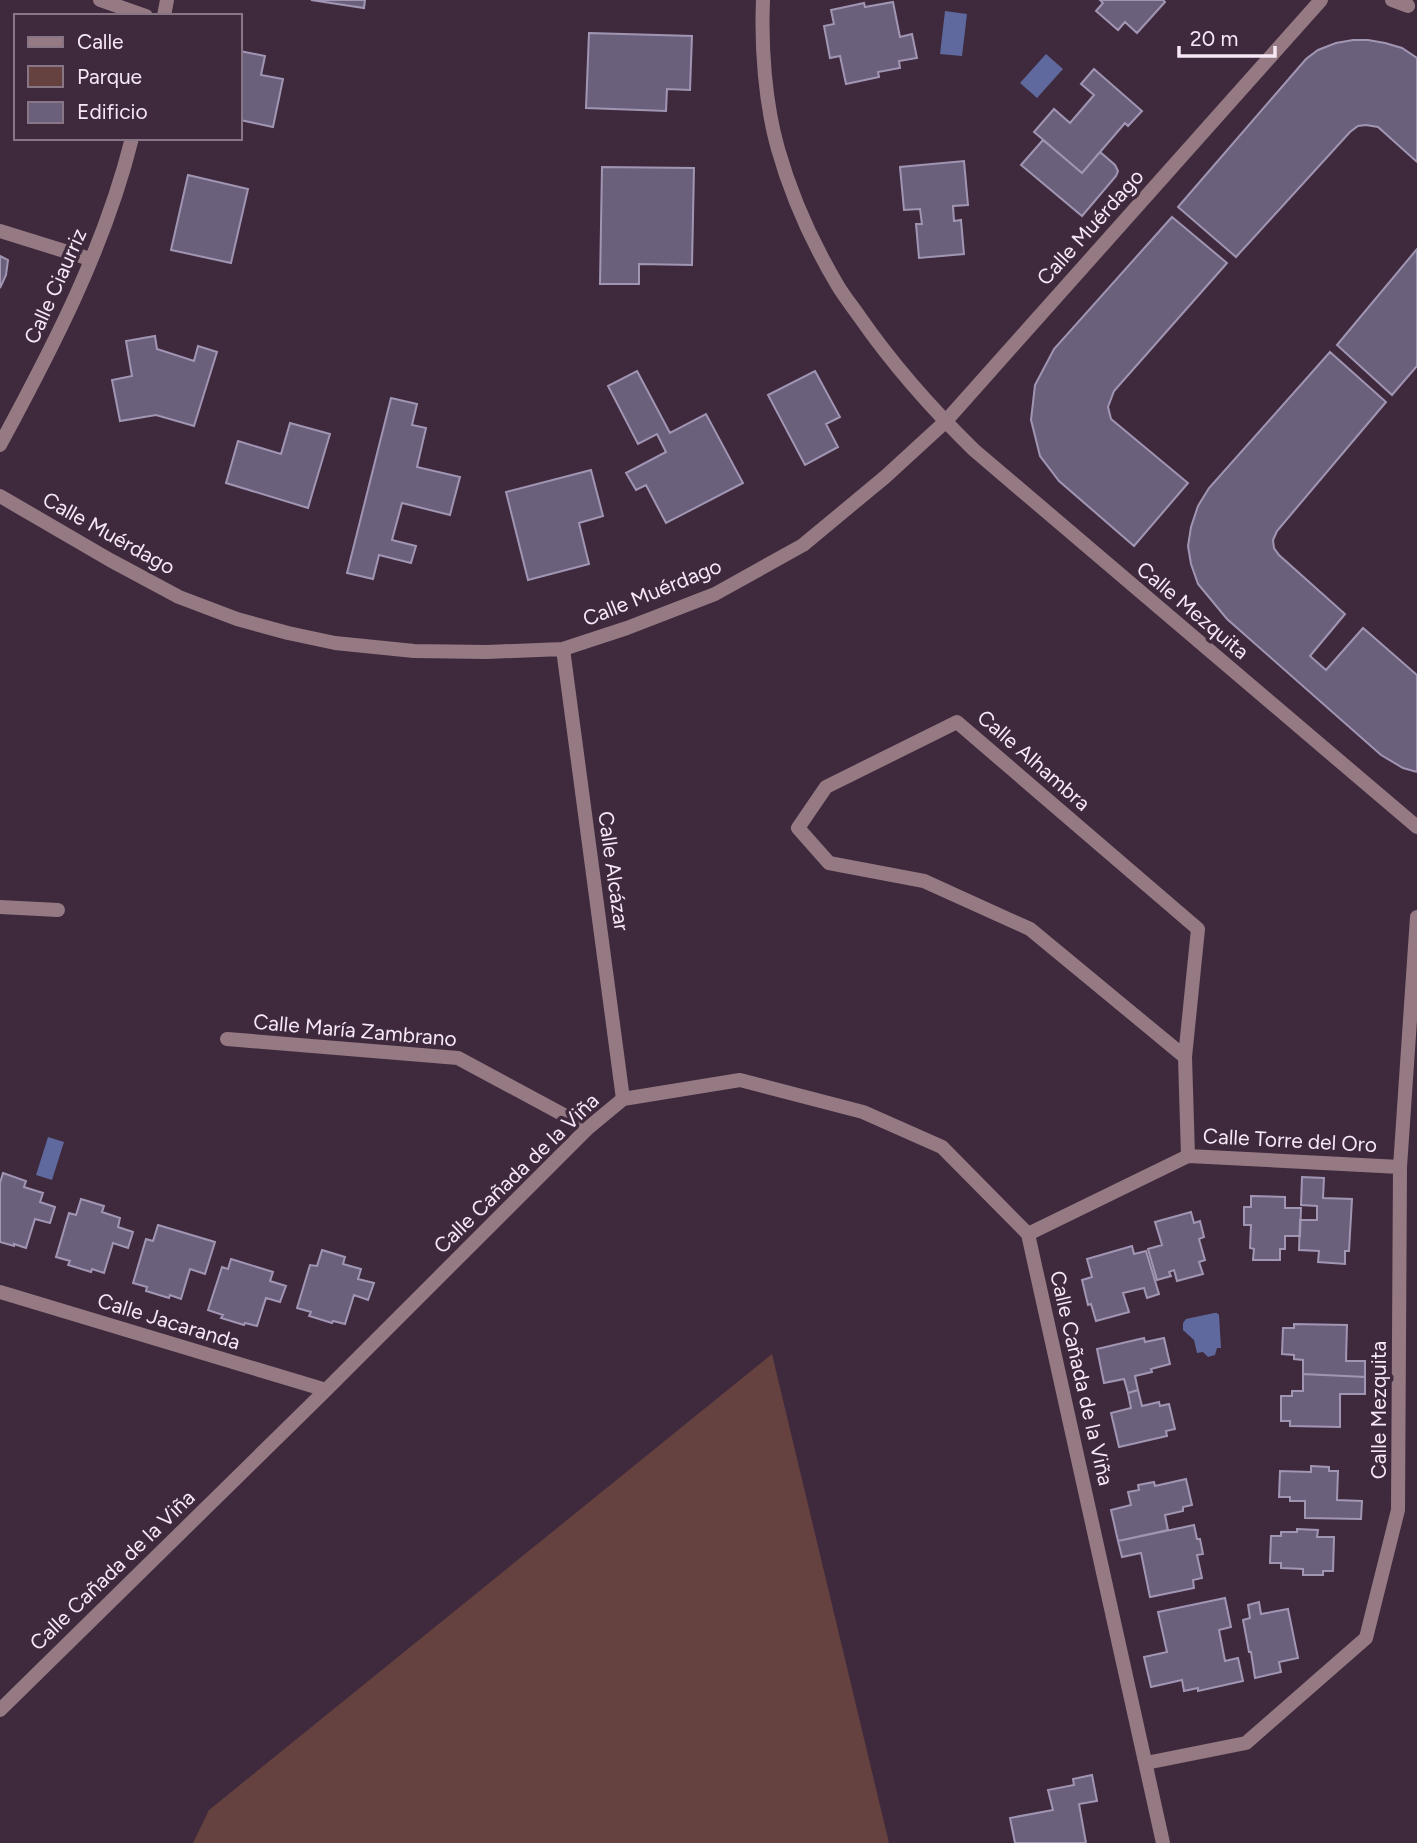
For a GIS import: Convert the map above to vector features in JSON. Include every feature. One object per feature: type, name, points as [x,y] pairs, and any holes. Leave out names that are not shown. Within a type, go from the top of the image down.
[{"type":"street","points":[[100,0],[140,14]]},
{"type":"street","name":"Calle Mezquita","points":[[763,0],[769,108],[778,150],[795,198],[838,286],[885,353],[945,422],[982,458],[1417,827]]},
{"type":"street","name":"Calle Muérdago","points":[[0,496],[179,597],[237,619],[335,643],[414,651],[563,649],[627,628],[715,594],[803,545],[885,478],[945,422],[1316,6],[1331,0]]},
{"type":"street","points":[[1392,0],[1407,5]]},
{"type":"street","name":"Calle Ciaurriz","points":[[0,444],[53,346],[108,217],[131,140]]},
{"type":"street","points":[[0,230],[90,259]]},
{"type":"street","name":"Calle Alcázar","points":[[563,649],[622,1099]]},
{"type":"street","name":"Calle Alhambra","points":[[1185,1057],[1030,929],[924,881],[829,863],[798,828],[826,787],[957,722],[1198,929],[1185,1057],[1188,1156]]},
{"type":"street","points":[[0,907],[58,910]]},
{"type":"street","name":"Calle Mezquita","points":[[1146,1763],[1246,1743],[1366,1638],[1398,1510],[1399,1167],[1417,917]]},
{"type":"street","name":"Calle María Zambrano","points":[[227,1039],[458,1058],[589,1128]]},
{"type":"street","name":"Calle Cañada de la Viña","points":[[0,1710],[589,1128],[622,1099],[740,1080],[863,1112],[942,1147],[1028,1234],[1163,1843]]},
{"type":"street","name":"Calle Torre del Oro","points":[[1028,1234],[1188,1156],[1399,1167]]},
{"type":"street","name":"Calle Jacaranda","points":[[0,1293],[326,1390]]},
{"type":"green space","points":[[772,1354],[889,1843],[193,1843],[209,1810]]},
{"type":"water","points":[[945,11],[967,14],[962,56],[940,54]]},
{"type":"water","points":[[1046,54],[1063,69],[1037,98],[1020,83]]},
{"type":"water","points":[[48,1137],[64,1142],[52,1180],[36,1175]]},
{"type":"water","points":[[1214,1313],[1219,1315],[1221,1348],[1217,1348],[1215,1355],[1208,1357],[1203,1352],[1197,1353],[1194,1340],[1183,1330],[1183,1323],[1186,1319]]},
{"type":"building","points":[[311,0],[365,0],[364,8]]},
{"type":"building","points":[[1100,0],[1165,2],[1137,33],[1125,22],[1118,30],[1096,11],[1103,3]]},
{"type":"building","points":[[893,2],[900,37],[912,34],[917,58],[899,61],[900,68],[878,72],[879,77],[846,84],[840,56],[830,58],[824,26],[834,24],[831,10],[864,3],[865,7]]},
{"type":"building","points":[[589,33],[692,36],[690,90],[667,89],[666,111],[586,108]]},
{"type":"building","points":[[1353,40],[1385,43],[1402,48],[1417,58],[1417,162],[1378,127],[1358,126],[1236,257],[1178,207],[1306,59],[1318,50]]},
{"type":"building","points":[[242,51],[265,56],[261,75],[283,79],[273,127],[242,120]]},
{"type":"building","points":[[1094,69],[1142,111],[1128,126],[1125,123],[1082,173],[1034,132],[1054,109],[1070,123],[1094,95],[1081,84]]},
{"type":"building","points":[[1043,140],[1082,173],[1100,152],[1115,165],[1118,171],[1116,176],[1082,216],[1021,165]]},
{"type":"building","points":[[964,161],[968,205],[953,206],[954,221],[961,220],[964,254],[919,258],[916,224],[922,224],[920,209],[904,210],[900,167]]},
{"type":"building","points":[[602,167],[694,168],[692,265],[639,264],[639,284],[600,284]]},
{"type":"building","points":[[188,175],[248,189],[231,263],[171,250]]},
{"type":"building","points":[[1172,217],[1227,263],[1114,391],[1108,407],[1111,419],[1188,483],[1134,546],[1059,481],[1040,456],[1031,420],[1035,385],[1054,349]]},
{"type":"building","points":[[1417,249],[1417,366],[1392,395],[1337,345]]},
{"type":"building","points":[[0,256],[8,260],[6,275],[0,288]]},
{"type":"building","points":[[155,336],[157,349],[194,361],[198,346],[217,352],[194,426],[156,415],[120,421],[112,380],[132,376],[126,341]]},
{"type":"building","points":[[1330,352],[1386,402],[1277,531],[1273,540],[1274,548],[1345,614],[1310,656],[1326,670],[1363,628],[1417,675],[1417,772],[1403,768],[1381,755],[1227,619],[1198,584],[1191,564],[1188,546],[1191,527],[1198,506],[1209,488]]},
{"type":"building","points":[[637,371],[670,433],[706,414],[743,483],[666,523],[646,485],[636,490],[626,473],[666,452],[657,434],[638,444],[608,386]]},
{"type":"building","points":[[815,371],[840,417],[826,424],[838,447],[805,465],[768,395]]},
{"type":"building","points":[[391,398],[417,404],[412,425],[426,428],[417,467],[460,477],[450,515],[402,503],[392,540],[416,546],[411,563],[379,555],[373,579],[347,573]]},
{"type":"building","points":[[290,423],[330,434],[308,508],[226,483],[238,441],[281,454]]},
{"type":"building","points":[[591,470],[603,516],[579,523],[589,564],[528,580],[506,492]]},
{"type":"building","points":[[3,1173],[26,1181],[24,1187],[43,1193],[40,1202],[55,1207],[50,1223],[35,1219],[26,1248],[0,1242],[0,1183]]},
{"type":"building","points":[[1302,1177],[1324,1178],[1323,1198],[1352,1199],[1349,1251],[1345,1251],[1345,1264],[1318,1262],[1319,1251],[1299,1250],[1300,1220],[1317,1220],[1317,1206],[1301,1205]]},
{"type":"building","points":[[1251,1196],[1285,1197],[1285,1208],[1301,1208],[1300,1236],[1285,1236],[1285,1249],[1280,1249],[1280,1260],[1253,1260],[1254,1249],[1250,1248],[1251,1225],[1244,1225],[1244,1207],[1251,1207]]},
{"type":"building","points":[[81,1199],[104,1206],[102,1212],[120,1218],[118,1227],[133,1232],[128,1248],[113,1243],[104,1273],[68,1265],[70,1261],[56,1257],[69,1213],[76,1215]]},
{"type":"building","points":[[1191,1212],[1194,1223],[1200,1221],[1204,1237],[1199,1239],[1205,1260],[1199,1262],[1203,1274],[1177,1281],[1174,1270],[1169,1272],[1171,1276],[1157,1280],[1148,1249],[1162,1245],[1155,1222]]},
{"type":"building","points":[[158,1225],[215,1242],[205,1274],[190,1269],[181,1299],[146,1291],[147,1287],[133,1283],[146,1239],[153,1241]]},
{"type":"building","points":[[1132,1246],[1134,1254],[1146,1251],[1159,1294],[1147,1298],[1144,1288],[1123,1293],[1129,1312],[1096,1321],[1091,1304],[1088,1305],[1082,1280],[1092,1277],[1087,1259]]},
{"type":"building","points":[[322,1250],[345,1257],[343,1264],[361,1269],[358,1279],[374,1283],[368,1300],[354,1295],[345,1324],[309,1316],[311,1312],[297,1308],[310,1265],[317,1266]]},
{"type":"building","points":[[231,1259],[273,1272],[270,1281],[286,1286],[280,1302],[266,1298],[257,1326],[221,1318],[223,1315],[208,1310],[222,1267],[228,1269]]},
{"type":"building","points":[[1294,1324],[1347,1325],[1346,1361],[1365,1361],[1365,1377],[1303,1374],[1303,1360],[1294,1359],[1294,1355],[1282,1354],[1283,1328],[1294,1328]]},
{"type":"building","points":[[1144,1338],[1145,1342],[1164,1338],[1170,1364],[1135,1376],[1138,1390],[1128,1393],[1124,1379],[1104,1383],[1097,1349]]},
{"type":"building","points":[[1303,1374],[1365,1377],[1365,1394],[1340,1394],[1340,1427],[1290,1426],[1290,1421],[1281,1421],[1281,1396],[1292,1396],[1292,1391],[1303,1391]]},
{"type":"building","points":[[1138,1390],[1142,1406],[1159,1402],[1160,1406],[1169,1404],[1175,1429],[1166,1431],[1167,1436],[1119,1447],[1111,1413],[1131,1408],[1128,1393]]},
{"type":"building","points":[[1311,1466],[1329,1467],[1329,1471],[1338,1471],[1337,1500],[1362,1501],[1361,1519],[1305,1518],[1305,1501],[1290,1501],[1290,1497],[1279,1497],[1280,1471],[1311,1472]]},
{"type":"building","points":[[1186,1479],[1192,1505],[1183,1507],[1183,1511],[1165,1515],[1168,1530],[1118,1541],[1111,1510],[1131,1505],[1128,1492],[1139,1490],[1138,1485],[1154,1482],[1155,1486]]},
{"type":"building","points":[[1194,1525],[1203,1554],[1197,1555],[1202,1578],[1193,1580],[1194,1588],[1150,1597],[1141,1553],[1122,1557],[1118,1541]]},
{"type":"building","points":[[1297,1529],[1318,1530],[1317,1537],[1334,1537],[1333,1571],[1323,1571],[1323,1575],[1303,1575],[1303,1569],[1281,1568],[1281,1563],[1270,1563],[1271,1536],[1281,1536],[1281,1532],[1297,1532]]},
{"type":"building","points":[[1225,1598],[1231,1627],[1219,1630],[1225,1661],[1238,1658],[1243,1681],[1198,1691],[1198,1688],[1184,1691],[1182,1680],[1151,1687],[1144,1657],[1167,1652],[1158,1612]]},
{"type":"building","points":[[1259,1602],[1261,1614],[1288,1609],[1298,1658],[1279,1662],[1281,1672],[1255,1678],[1243,1620],[1250,1618],[1248,1605]]},
{"type":"building","points":[[1092,1775],[1097,1801],[1079,1804],[1086,1843],[1015,1843],[1010,1818],[1053,1810],[1048,1790],[1074,1785],[1073,1779]]}]
